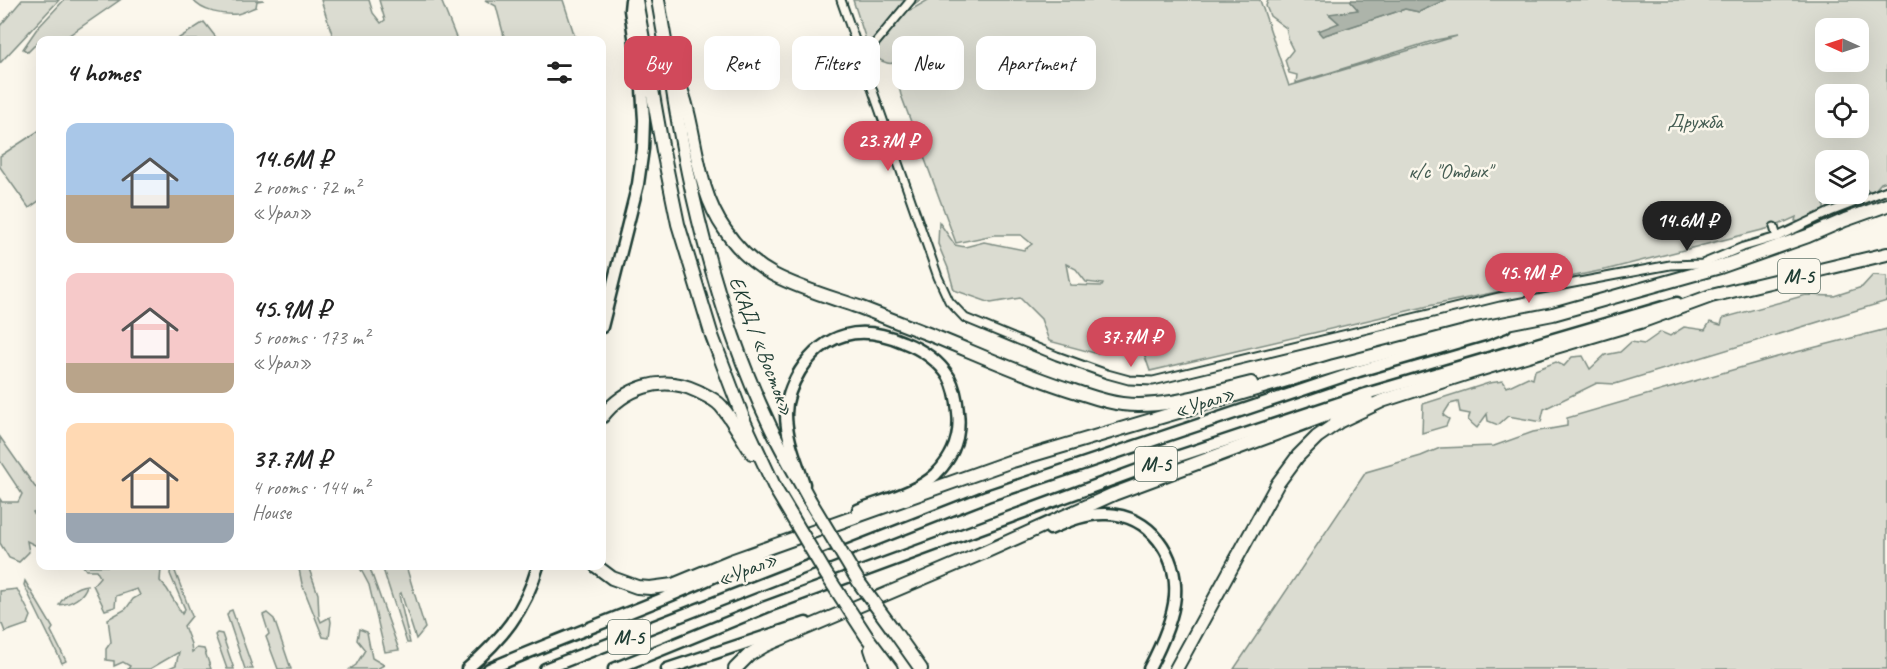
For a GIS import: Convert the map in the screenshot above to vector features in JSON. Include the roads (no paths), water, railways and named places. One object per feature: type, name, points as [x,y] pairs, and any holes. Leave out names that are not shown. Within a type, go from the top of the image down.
[{"type":"highway","name":"ЕКАД / «Восток»","points":[[636,0],[678,224],[712,336],[746,423],[774,486],[825,574],[891,669]]},
{"type":"highway","name":"ЕКАД / «Восток»","points":[[658,0],[664,36]]},
{"type":"highway","name":"ЕКАД / «Восток»","points":[[673,90],[683,150],[700,226],[724,308],[757,396],[770,426],[809,499],[860,584],[921,669]]},
{"type":"highway","points":[[681,90],[704,186],[724,229],[756,264],[799,287],[871,312],[1059,386],[1123,404],[1151,405],[1178,401],[1272,378],[1334,366]]},
{"type":"highway","name":"«Урал»","points":[[1522,321],[1720,267],[1809,236],[1887,205]]},
{"type":"highway","name":"«Урал»","points":[[1711,296],[1887,254]]},
{"type":"highway","points":[[1176,669],[1278,483],[1298,456],[1317,437],[1340,421],[1382,401],[1640,322],[1711,296]]},
{"type":"highway","points":[[601,570],[612,578],[637,587],[673,585],[731,561],[779,546],[1009,462],[1334,366],[1476,329],[1522,321]]},
{"type":"highway","points":[[735,669],[749,655],[764,646],[985,552],[1114,494],[1378,396],[1444,377],[1475,371]]},
{"type":"highway","points":[[606,412],[614,403],[641,387],[659,383],[688,387],[720,404],[774,486]]},
{"type":"highway","points":[[867,637],[876,664],[880,669]]},
{"type":"main road","points":[[606,311],[638,184],[643,149],[642,89],[630,10],[631,0]]},
{"type":"main road","name":"«Урал»","points":[[614,669],[766,607],[1149,466],[1366,394],[1648,311],[1711,296]]},
{"type":"main road","name":"«Урал»","points":[[545,669],[987,496],[1359,371],[1484,335],[1522,321]]},
{"type":"main road","points":[[809,499],[789,438],[786,412],[795,379],[815,351],[840,336],[853,333],[877,333],[913,346],[940,365],[950,379],[955,392],[960,424],[955,447],[947,461],[935,475],[919,486],[841,516],[811,533]]},
{"type":"main road","points":[[985,552],[1082,517],[1106,514],[1123,516],[1149,529],[1171,560],[1176,583],[1172,614],[1149,669]]},
{"type":"main road","points":[[489,669],[726,572],[779,546]]},
{"type":"main road","points":[[466,669],[501,637],[514,619],[527,595],[536,570]]},
{"type":"main road","points":[[667,669],[854,607]]},
{"type":"main road","points":[[899,640],[928,669]]},
{"type":"street","points":[[841,0],[854,36]]},
{"type":"street","points":[[880,37],[911,0]]},
{"type":"street","points":[[873,90],[938,277],[949,301],[964,318],[1057,356],[1129,380],[1153,381],[1499,297],[1670,265],[1702,264],[1743,247],[1777,237],[1830,212],[1887,190]]},
{"type":"street","points":[[1774,227],[1777,237]]},
{"type":"park label","name":"Дружба","points":[[1695,121]]},
{"type":"park label","name":"к/с \"Отдых\"","points":[[1450,171]]}]
